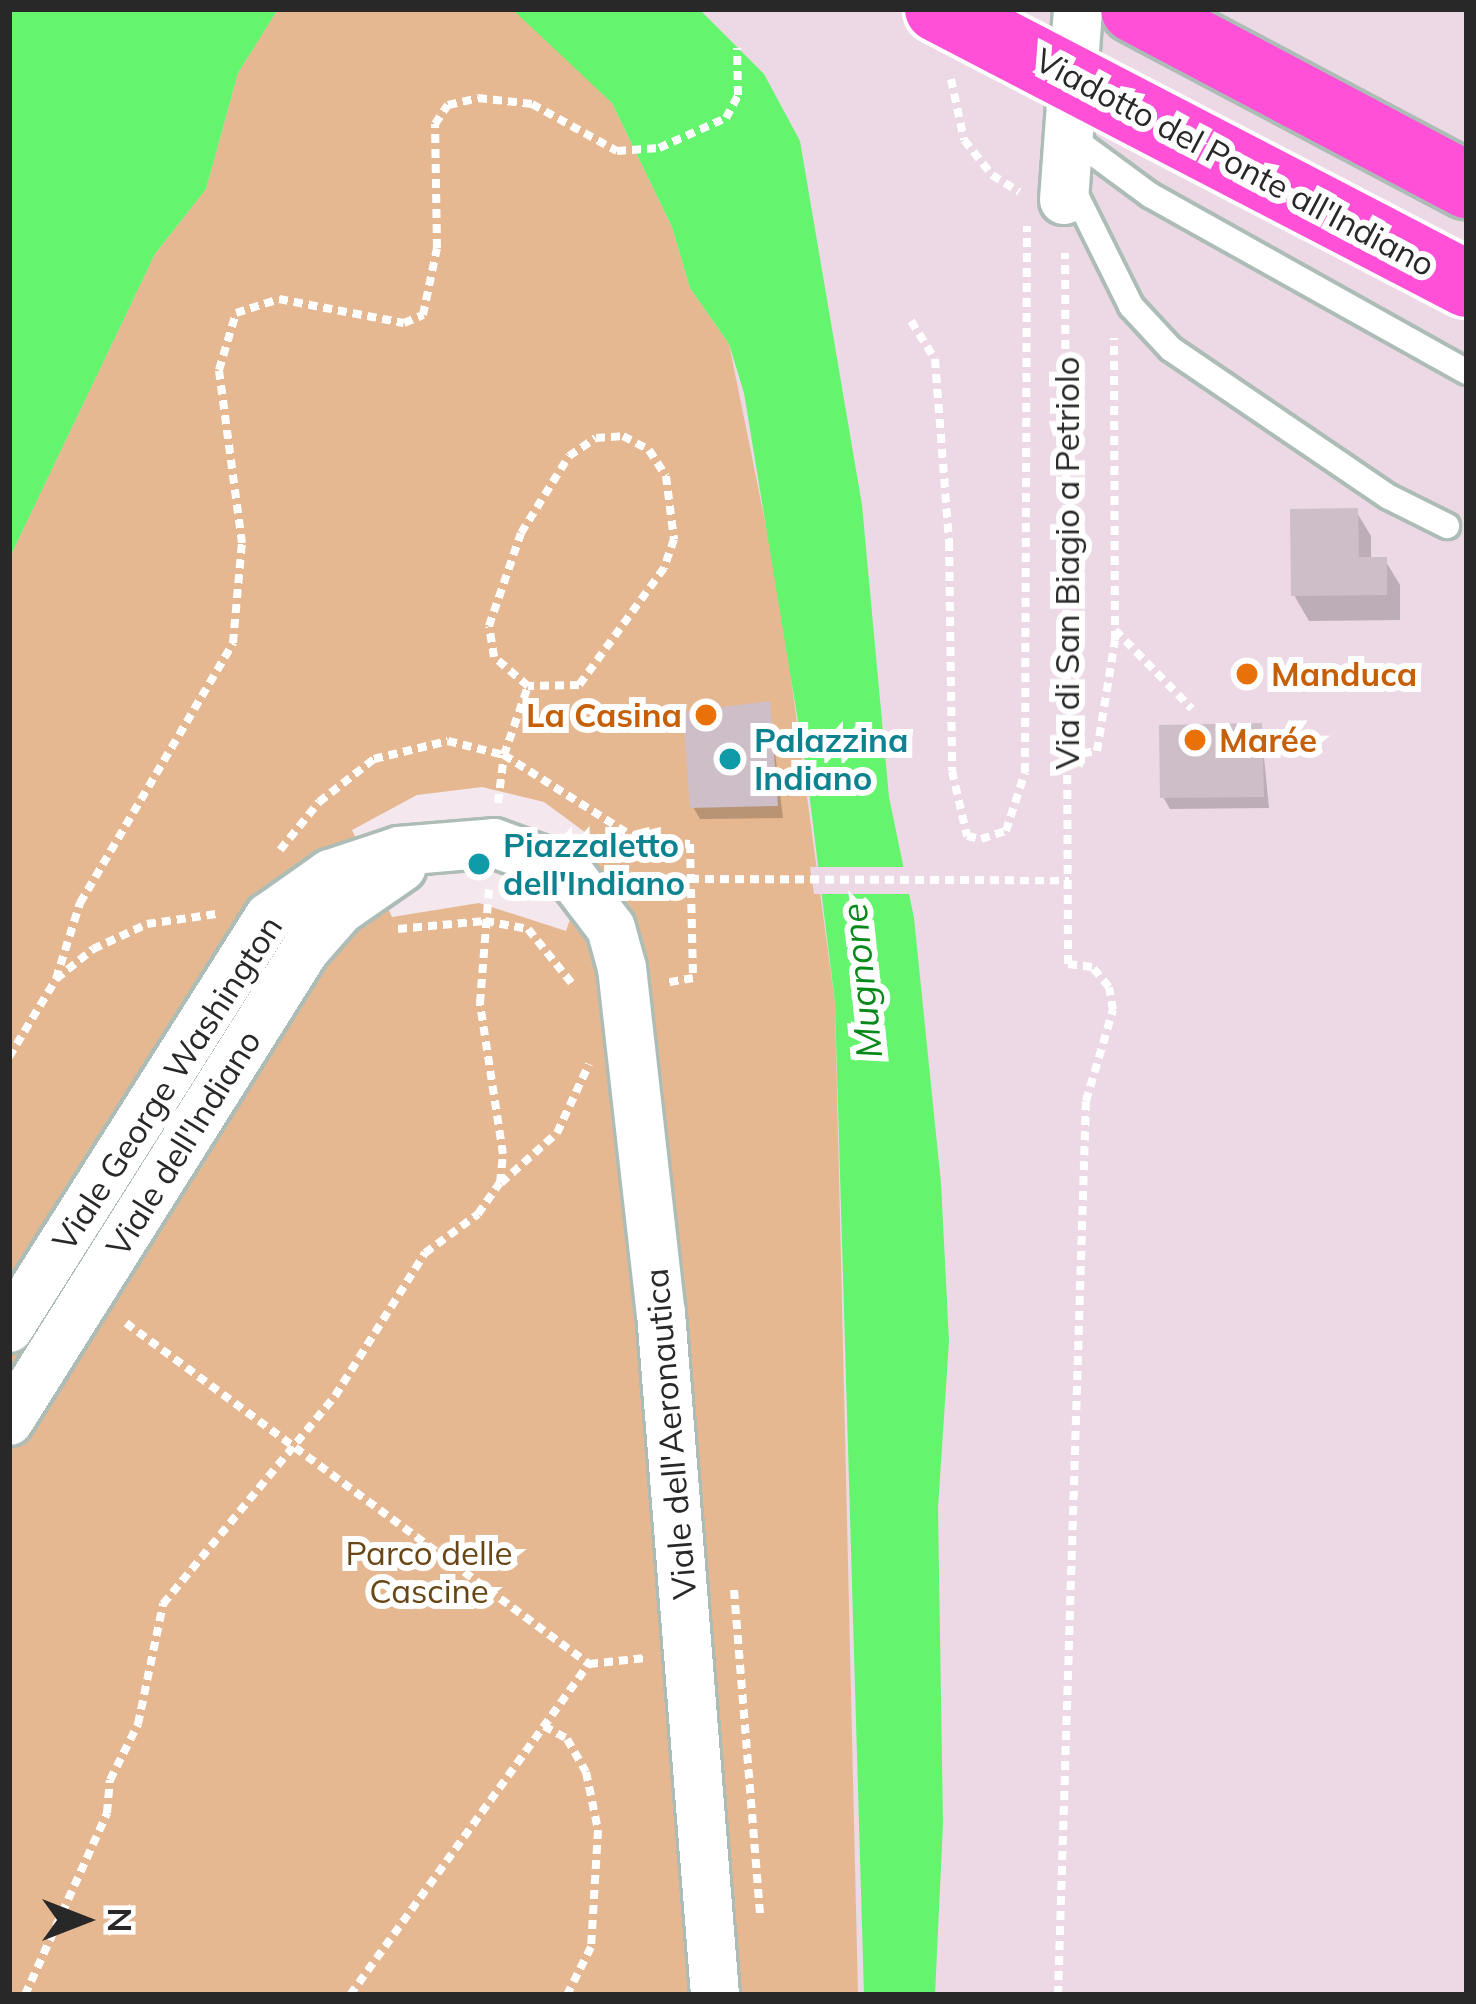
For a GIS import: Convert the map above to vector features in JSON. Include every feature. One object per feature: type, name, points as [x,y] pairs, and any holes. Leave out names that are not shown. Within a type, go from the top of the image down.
[{"type":"highway","points":[[1134,9],[1467,185]]},
{"type":"highway","name":"Viadotto del Ponte all'Indiano","points":[[947,36],[1467,284]]},
{"type":"street","points":[[1058,190],[1078,9]]},
{"type":"street","name":"Viale dell'Aeronautica","points":[[363,874],[440,845],[535,852],[582,885],[617,946],[603,1049],[663,1336],[715,1995]]},
{"type":"street","name":"Viale dell'Indiano","points":[[9,1421],[323,925],[363,874]]},
{"type":"street","name":"Viale George Washington","points":[[9,1328],[269,916],[363,874]]},
{"type":"lane","points":[[1058,190],[1131,306],[1171,349],[1389,497],[1447,526]]},
{"type":"lane","points":[[1058,190],[1150,195],[1467,372]]},
{"type":"path","points":[[910,321],[935,359],[949,542],[952,771],[967,836],[981,839],[1006,831],[1025,772],[1058,190],[992,176],[964,140],[951,94],[947,36]]},
{"type":"path","points":[[9,1057],[56,979],[80,903],[233,643],[242,543],[219,370],[236,313],[280,299],[404,323],[423,315],[437,248],[435,124],[448,105],[478,98],[532,104],[617,151],[659,148],[726,118],[738,94],[737,48]]},
{"type":"path","name":"Via di San Biagio a Petriolo","points":[[1058,190],[1068,964],[1092,967],[1109,987],[1113,1010],[1086,1101],[1058,1995]]},
{"type":"path","points":[[1068,756],[1097,752],[1115,630],[1113,271]]},
{"type":"path","points":[[623,436],[649,450],[666,476],[674,539],[664,568],[579,685],[528,686],[494,657],[489,626],[521,532],[569,456],[596,438],[623,436]]},
{"type":"path","points":[[1115,630],[1192,709]]},
{"type":"path","points":[[503,755],[528,686]]},
{"type":"path","points":[[690,844],[693,978]]},
{"type":"path","points":[[693,879],[1064,880]]},
{"type":"path","points":[[56,979],[133,929],[232,914]]},
{"type":"path","points":[[485,921],[480,1004],[503,1154],[500,1184]]},
{"type":"path","points":[[323,925],[380,930],[485,921],[528,928],[544,941],[580,998]]},
{"type":"path","points":[[593,1085],[603,1049]]},
{"type":"path","points":[[26,1995],[107,1813],[110,1780],[138,1724],[163,1604],[289,1443],[353,1371],[424,1253],[478,1214],[500,1184],[557,1133],[603,1049]]},
{"type":"path","points":[[88,1295],[589,1664],[350,1995]]},
{"type":"path","points":[[645,1635],[649,1671]]},
{"type":"path","points":[[544,1726],[567,1738],[586,1772],[598,1830],[591,1947],[567,1995]]},
{"type":"green space","name":"Parco delle Cascine","points":[[278,9],[511,9],[527,19],[612,103],[672,227],[690,288],[729,344],[779,590],[835,1003],[858,1995],[9,1995],[9,559],[155,254],[206,189],[238,73]]},
{"type":"shaded area","name":"Piazzaletto dell'Indiano","points":[[482,787],[544,802],[597,841],[566,931],[479,903],[392,917],[352,830],[417,795]]},
{"type":"water","points":[[9,9],[278,9],[238,73],[206,189],[155,254],[9,559]]},
{"type":"water","name":"Mugnone","points":[[512,9],[699,9],[764,74],[800,141],[862,505],[889,797],[914,918],[941,1183],[949,1341],[938,1508],[943,1824],[935,1995],[864,1995],[835,1003],[807,776],[744,393],[729,344],[690,288],[672,227],[612,103]]},
{"type":"pier","points":[[810,867],[909,867],[915,894],[814,894]]},
{"type":"building","points":[[1358,508],[1359,557],[1387,557],[1387,595],[1291,596],[1290,509]]},
{"type":"building","name":"Palazzina Indiano","points":[[770,701],[778,806],[690,808],[683,712]]},
{"type":"building","points":[[1262,723],[1264,797],[1160,798],[1159,725]]},
{"type":"place","name":"Manduca","points":[[1247,674]]},
{"type":"place","name":"La Casina","points":[[706,715]]},
{"type":"place","name":"Marée","points":[[1195,740]]},
{"type":"place","name":"Palazzina Indiano","points":[[730,759]]},
{"type":"place","name":"Piazzaletto dell'Indiano","points":[[479,864]]}]
